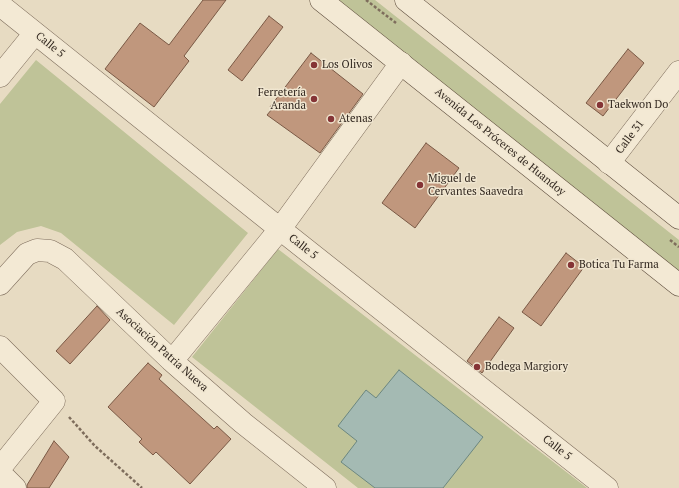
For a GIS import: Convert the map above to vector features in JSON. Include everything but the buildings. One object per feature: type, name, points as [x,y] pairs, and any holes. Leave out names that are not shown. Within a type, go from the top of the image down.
[{"type":"street","name":"Avenida Los Próceres de Huandoy","points":[[321,0],[679,285]]},
{"type":"street","points":[[406,0],[679,218]]},
{"type":"street","name":"Calle 5","points":[[0,5],[607,488]]},
{"type":"street","points":[[0,76],[35,33]]},
{"type":"street","points":[[172,361],[280,229],[401,63]]},
{"type":"street","name":"Calle 31","points":[[609,163],[679,72]]},
{"type":"street","name":"Asociación Patria Nueva","points":[[0,284],[28,254],[37,250],[50,251],[65,259],[172,361],[243,422],[325,488]]},
{"type":"street","points":[[0,347],[54,401],[0,468]]},
{"type":"street","points":[[0,473],[15,488]]},
{"type":"path","points":[[54,401],[95,446],[142,488]]},
{"type":"green space","points":[[333,0],[375,0],[679,240],[679,272]]},
{"type":"green space","points":[[36,60],[248,233],[174,325],[61,233],[41,226],[17,232],[0,245],[0,104]]},
{"type":"green space","points":[[278,249],[587,488],[358,488],[192,357]]},
{"type":"water","points":[[399,370],[483,437],[443,488],[375,488],[341,462],[357,441],[338,426],[366,390],[376,398]]},
{"type":"place","name":"Los Olivos","points":[[314,65]]},
{"type":"place","name":"Ferretería Aranda","points":[[314,99]]},
{"type":"place","name":"Taekwon Do","points":[[600,105]]},
{"type":"place","name":"Atenas","points":[[331,119]]},
{"type":"place","name":"Miguel de Cervantes Saavedra","points":[[420,185]]},
{"type":"place","name":"Botica Tu Farma","points":[[571,265]]},
{"type":"place","name":"Bodega Margiory","points":[[477,367]]}]
